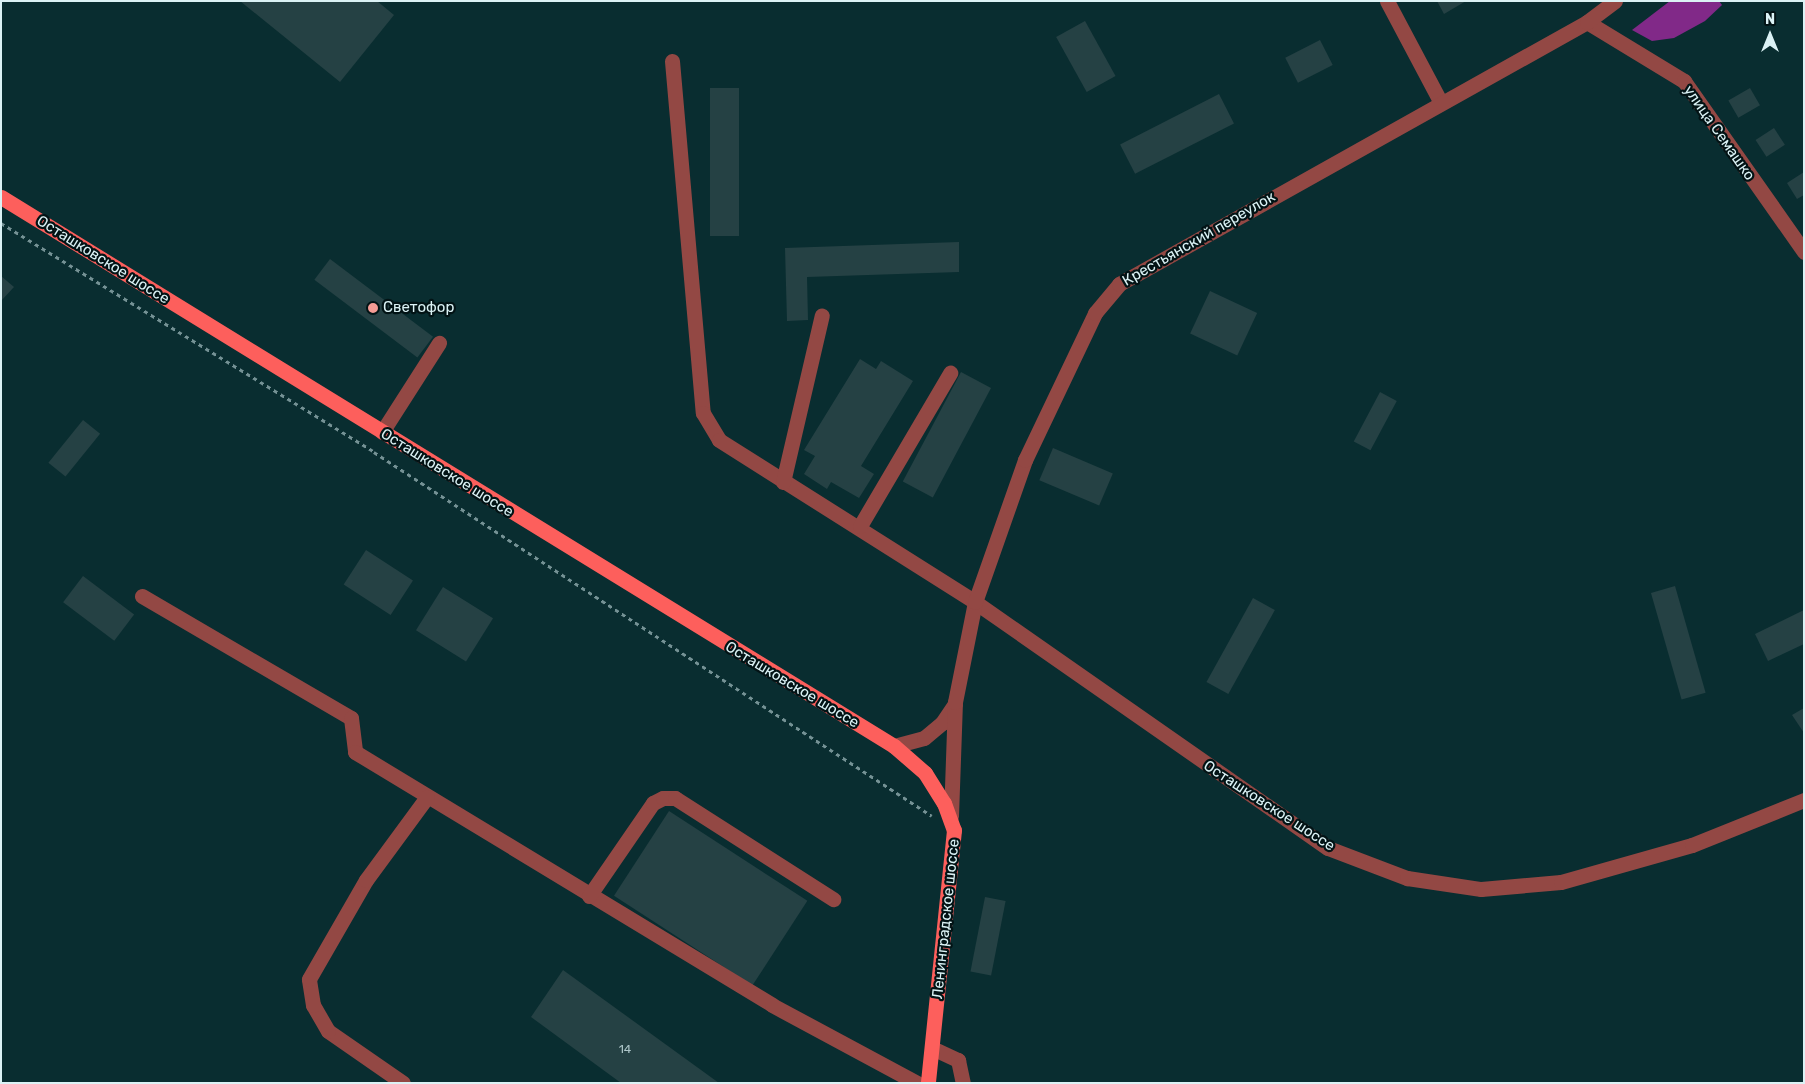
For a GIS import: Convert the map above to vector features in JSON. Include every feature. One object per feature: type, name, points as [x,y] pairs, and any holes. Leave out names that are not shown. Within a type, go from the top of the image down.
[{"type":"main road","name":"Осташковское шоссе","points":[[1,197],[894,746]]},
{"type":"main road","name":"Ленинградское шоссе","points":[[894,746],[925,773],[953,823],[928,1083]]},
{"type":"street","points":[[1387,1],[1440,101]]},
{"type":"street","name":"Крестьянский переулок","points":[[953,823],[956,702],[975,602],[1024,460],[1095,313],[1119,284],[1440,101],[1587,22],[1615,1]]},
{"type":"street","name":"улица Семашко","points":[[1587,22],[1684,81],[1804,252]]},
{"type":"street","name":"Осташковское шоссе","points":[[672,61],[703,413],[719,440],[784,482],[860,526],[975,602],[1328,848],[1407,878],[1481,889],[1561,882],[1692,845],[1804,800]]},
{"type":"street","points":[[784,482],[822,315]]},
{"type":"street","points":[[382,432],[438,343]]},
{"type":"street","points":[[860,526],[950,373]]},
{"type":"street","points":[[142,596],[350,718],[355,752],[589,896],[772,1005],[918,1083]]},
{"type":"street","points":[[894,746],[924,738],[942,723],[956,702]]},
{"type":"street","points":[[404,1083],[328,1030],[313,1005],[309,979],[366,880],[427,797]]},
{"type":"street","points":[[589,896],[652,804],[663,798],[675,798],[833,899]]},
{"type":"street","points":[[932,1048],[958,1060],[963,1083]]},
{"type":"path","points":[[1,223],[374,452],[953,823]]},
{"type":"shaded area","points":[[1670,1],[1719,1],[1722,5],[1705,21],[1674,38],[1652,41],[1632,30]]},
{"type":"building","points":[[240,1],[377,1],[394,15],[340,82]]},
{"type":"building","points":[[1437,1],[1466,1],[1444,14]]},
{"type":"building","points":[[1085,21],[1116,76],[1087,92],[1056,37]]},
{"type":"building","points":[[1320,40],[1333,65],[1298,83],[1285,58]]},
{"type":"building","points":[[710,88],[739,88],[739,236],[710,236]]},
{"type":"building","points":[[1750,88],[1760,105],[1738,118],[1728,100]]},
{"type":"building","points":[[1219,94],[1234,123],[1135,174],[1120,144]]},
{"type":"building","points":[[1774,128],[1785,145],[1766,157],[1756,140]]},
{"type":"building","points":[[1804,172],[1804,195],[1797,199],[1787,183]]},
{"type":"building","points":[[959,242],[959,272],[807,277],[808,320],[787,321],[785,248]]},
{"type":"building","name":"Светофор","points":[[330,259],[433,337],[417,357],[314,280]]},
{"type":"building","points":[[1,276],[14,287],[1,301]]},
{"type":"building","points":[[1210,291],[1257,313],[1237,356],[1190,334]]},
{"type":"building","points":[[860,359],[876,369],[881,361],[913,381],[861,466],[874,474],[859,498],[831,482],[827,489],[804,474],[815,456],[804,450]]},
{"type":"building","points":[[961,372],[991,388],[933,497],[903,481]]},
{"type":"building","points":[[1380,392],[1397,401],[1370,450],[1354,441]]},
{"type":"building","points":[[83,420],[100,434],[65,477],[48,463]]},
{"type":"building","points":[[1053,448],[1113,473],[1099,506],[1039,480]]},
{"type":"building","points":[[366,550],[413,580],[391,615],[344,584]]},
{"type":"building","points":[[83,576],[134,615],[114,641],[63,602]]},
{"type":"building","points":[[1675,586],[1706,693],[1682,700],[1651,593]]},
{"type":"building","points":[[443,587],[493,618],[466,662],[416,630]]},
{"type":"building","points":[[1253,598],[1275,610],[1228,694],[1206,682]]},
{"type":"building","points":[[1804,610],[1804,644],[1768,661],[1755,634]]},
{"type":"building","points":[[1804,708],[1804,733],[1792,715]]},
{"type":"building","points":[[669,811],[807,901],[752,986],[614,896]]},
{"type":"building","points":[[985,897],[1006,901],[991,976],[970,972]]},
{"type":"building","points":[[563,970],[719,1083],[621,1083],[531,1017]]},
{"type":"place","name":"Светофор","points":[[373,308]]}]
